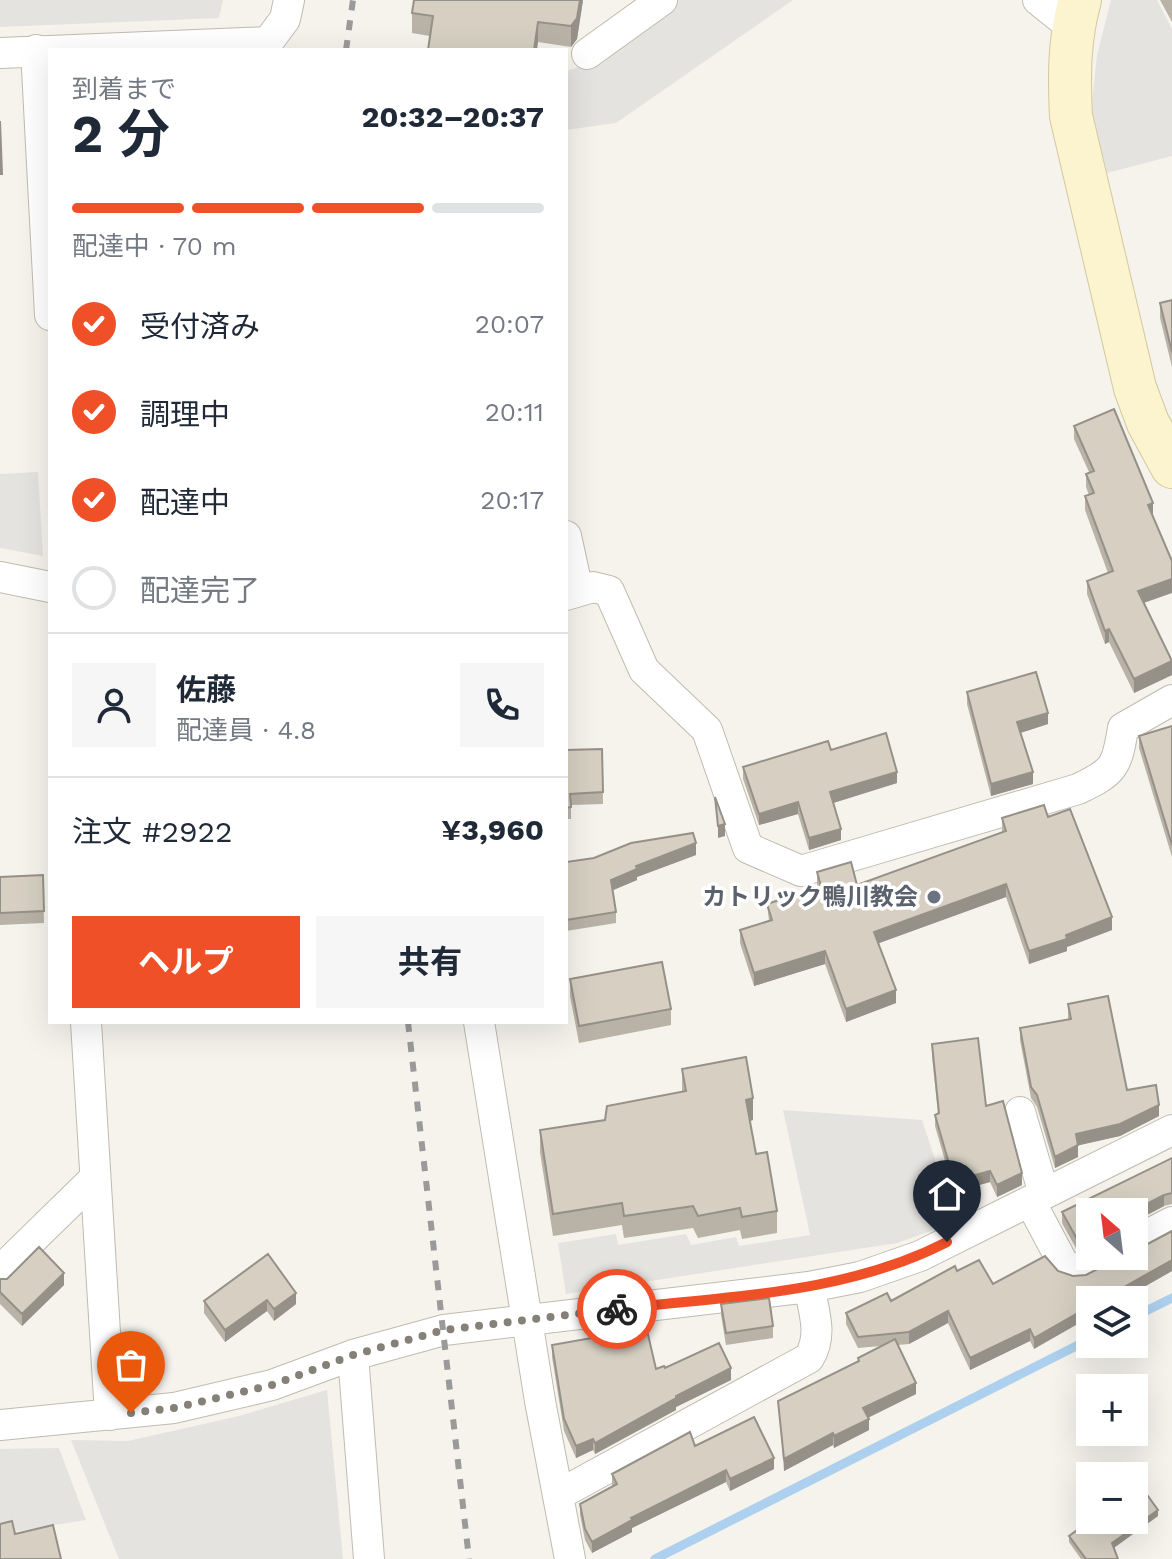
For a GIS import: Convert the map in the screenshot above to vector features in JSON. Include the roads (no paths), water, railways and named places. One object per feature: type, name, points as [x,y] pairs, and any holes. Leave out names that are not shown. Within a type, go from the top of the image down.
[{"type":"street","points":[[94,48],[268,42],[285,19],[289,0]]},
{"type":"street","points":[[587,54],[662,0]]},
{"type":"street","points":[[1038,0],[1076,13],[1069,70],[1071,116],[1135,388],[1160,417],[1172,467]]},
{"type":"street","points":[[36,50],[48,277]]},
{"type":"street","points":[[0,53],[48,50]]},
{"type":"street","points":[[568,555],[572,593],[593,587],[609,591],[644,670],[707,730],[748,848],[801,871],[1078,789],[1105,777],[1118,757],[1123,728],[1172,700]]},
{"type":"street","points":[[0,577],[48,587]]},
{"type":"street","points":[[86,1024],[110,1415]]},
{"type":"street","points":[[479,1024],[526,1319],[570,1559]]},
{"type":"street","points":[[1020,1112],[1037,1197],[1064,1265],[1076,1269]]},
{"type":"street","points":[[0,1425],[174,1408],[272,1385],[353,1355],[444,1330],[809,1287],[860,1277],[920,1256],[1172,1130]]},
{"type":"street","points":[[0,1274],[94,1179]]},
{"type":"street","points":[[1148,1235],[1172,1222]]},
{"type":"street","points":[[558,1495],[809,1358],[816,1346],[818,1332],[809,1287]]},
{"type":"street","points":[[353,1355],[369,1559]]},
{"type":"waterway","points":[[1148,1310],[1172,1298]]},
{"type":"waterway","points":[[655,1559],[1076,1346]]},
{"type":"railway","points":[[346,48],[353,0]]},
{"type":"railway","points":[[408,1024],[469,1559]]},
{"type":"place","name":"カトリック鴨川教会","points":[[934,897]]}]
